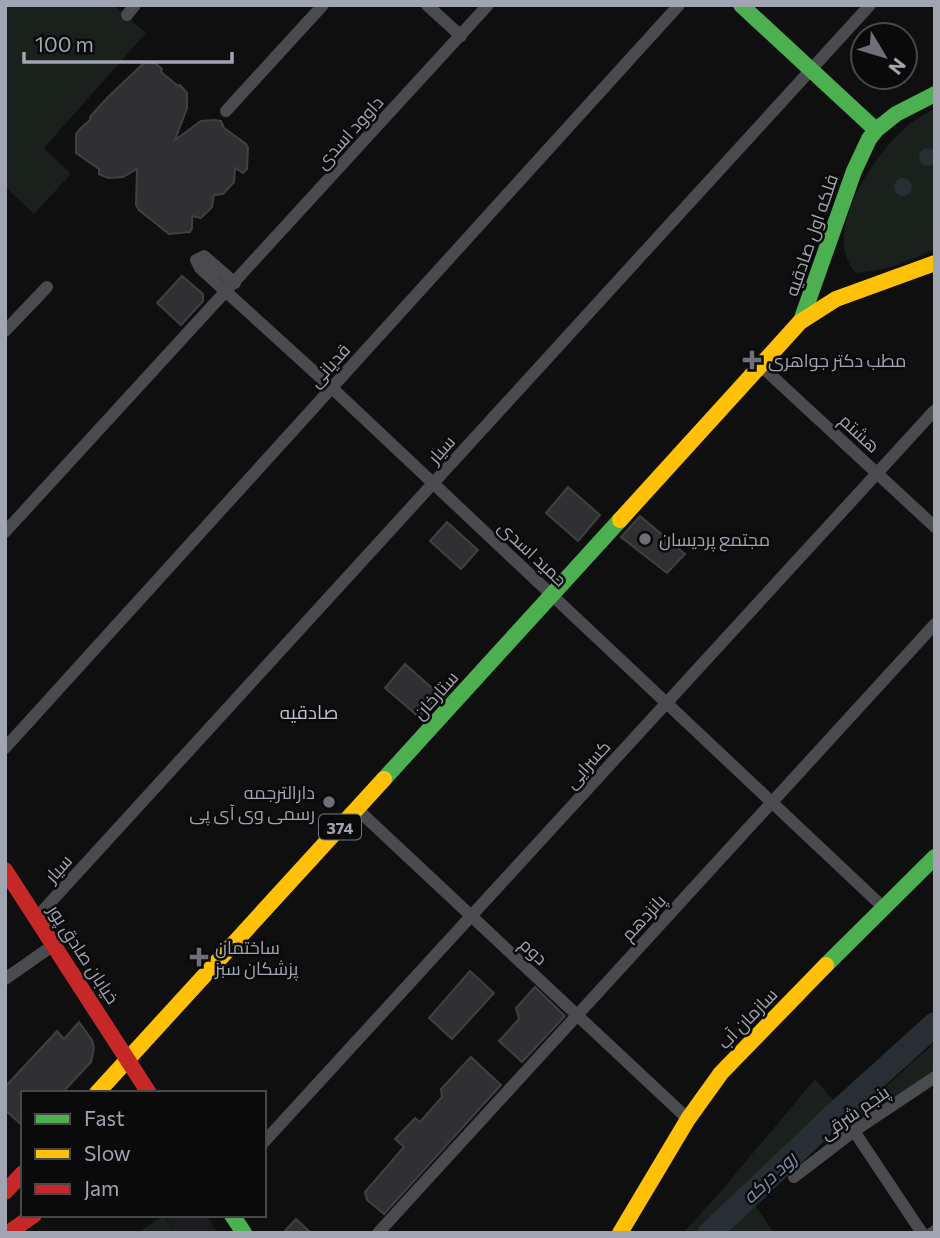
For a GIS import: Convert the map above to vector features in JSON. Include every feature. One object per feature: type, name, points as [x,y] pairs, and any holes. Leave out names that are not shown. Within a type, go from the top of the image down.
[{"type":"main road","points":[[741,5],[876,130]]},
{"type":"main road","name":"فلکه اول صادقیه","points":[[800,322],[862,151],[876,130],[908,106],[935,94]]},
{"type":"main road","name":"فلکه اول صادقیه","points":[[800,322],[836,299],[935,263]]},
{"type":"main road","name":"ستارخان","points":[[99,1091],[800,322]]},
{"type":"main road","name":"سازمان آب","points":[[620,1233],[688,1119],[721,1073],[935,857]]},
{"type":"main road","name":"خیابان صادق پور","points":[[5,870],[148,1091]]},
{"type":"main road","points":[[5,1192],[21,1175]]},
{"type":"main road","points":[[8,1233],[31,1217]]},
{"type":"main road","points":[[233,1217],[244,1233]]},
{"type":"street","points":[[226,111],[323,5]]},
{"type":"street","points":[[427,5],[461,36]]},
{"type":"street","name":"داوود اسدی","points":[[5,532],[488,5]]},
{"type":"street","name":"قدیانی","points":[[5,748],[679,5]]},
{"type":"street","name":"سیار","points":[[37,917],[870,5]]},
{"type":"street","points":[[5,331],[47,287]]},
{"type":"street","name":"حمید اسدی","points":[[230,287],[332,388],[883,908]]},
{"type":"street","name":"هشتم","points":[[761,366],[935,527]]},
{"type":"street","name":"کسرایی","points":[[266,1140],[935,410]]},
{"type":"street","name":"پانزدهم","points":[[378,1233],[935,624]]},
{"type":"street","name":"دوم","points":[[357,809],[688,1119]]},
{"type":"street","points":[[5,979],[55,944]]},
{"type":"street","name":"پنجم شرقی","points":[[794,1177],[854,1131],[935,1077]]},
{"type":"street","points":[[854,1131],[922,1233]]},
{"type":"shaded area","points":[[5,5],[114,5],[146,33],[44,148],[71,174],[34,214],[5,187]]},
{"type":"shaded area","points":[[935,108],[935,249],[897,265],[856,273],[846,257],[844,237],[847,216],[856,195],[867,174],[894,138],[910,123]]},
{"type":"shaded area","points":[[928,148],[934,151],[937,157],[934,163],[928,166],[922,163],[919,157],[922,151]]},
{"type":"shaded area","points":[[899,178],[907,178],[912,187],[910,194],[899,196],[894,191],[894,183]]},
{"type":"shaded area","points":[[935,1042],[935,1072],[812,1159],[852,1117]]},
{"type":"shaded area","points":[[815,1079],[838,1106],[704,1233],[683,1233],[716,1197]]},
{"type":"shaded area","points":[[754,1204],[774,1233],[723,1233]]},
{"type":"shaded area","points":[[165,1217],[175,1233],[138,1233]]},
{"type":"shaded area","points":[[166,1217],[207,1217],[218,1233],[175,1233]]},
{"type":"building","points":[[144,63],[155,63],[162,69],[161,72],[187,93],[187,108],[175,140],[201,121],[214,120],[221,121],[224,128],[248,148],[247,169],[243,173],[235,168],[234,182],[223,194],[214,195],[212,207],[201,218],[192,216],[190,232],[169,234],[139,210],[136,205],[137,169],[123,177],[108,178],[99,174],[99,169],[76,153],[76,134],[108,97]]},
{"type":"building","points":[[182,276],[203,294],[203,301],[181,325],[157,303]]},
{"type":"building","points":[[568,487],[600,515],[578,541],[546,513]]},
{"type":"building","name":"مجتمع پردیسان","points":[[640,516],[685,554],[667,573],[621,537]]},
{"type":"building","points":[[447,522],[478,550],[461,569],[430,541]]},
{"type":"building","points":[[405,664],[439,694],[419,717],[385,688]]},
{"type":"building","points":[[470,971],[494,993],[452,1039],[429,1018]]},
{"type":"building","points":[[535,987],[565,1016],[522,1062],[499,1041],[519,1019],[516,1008]]},
{"type":"building","points":[[79,1022],[92,1040],[94,1048],[91,1062],[64,1091],[21,1091],[21,1124],[5,1110],[5,1087],[57,1031],[64,1039]]},
{"type":"building","points":[[471,1057],[501,1085],[384,1214],[367,1200],[365,1192],[404,1147],[395,1139],[415,1118],[420,1122],[442,1097],[441,1089]]},
{"type":"building","points":[[296,1219],[311,1233],[283,1233]]},
{"type":"waterway","name":"رود درکه","points":[[831,1118],[935,1024]]},
{"type":"waterway","name":"رود درکه","points":[[710,1233],[827,1122]]},
{"type":"traffic: fast","points":[[741,5],[876,130]]},
{"type":"traffic: fast","points":[[801,321],[854,171],[869,139],[896,114],[935,94]]},
{"type":"traffic: fast","points":[[384,779],[620,520]]},
{"type":"traffic: fast","points":[[826,965],[935,857]]},
{"type":"traffic: fast","points":[[233,1217],[244,1233]]},
{"type":"traffic: slow","points":[[620,520],[800,322],[836,299],[935,263]]},
{"type":"traffic: slow","points":[[99,1091],[384,779]]},
{"type":"traffic: slow","points":[[620,1233],[688,1119],[721,1073],[826,965]]},
{"type":"traffic: jam","points":[[5,870],[148,1091]]},
{"type":"traffic: jam","points":[[5,1192],[21,1175]]},
{"type":"traffic: jam","points":[[8,1233],[31,1217]]},
{"type":"place","name":"مطب دکتر جواهری","points":[[752,360]]},
{"type":"place","name":"مجتمع پردیسان","points":[[645,539]]},
{"type":"place","name":"دارالترجمه رسمی وی آی پی","points":[[329,802]]},
{"type":"place","name":"ساختمان پزشکان سبز","points":[[199,957]]},
{"type":"district","name":"صادقیه","points":[[309,711]]}]
